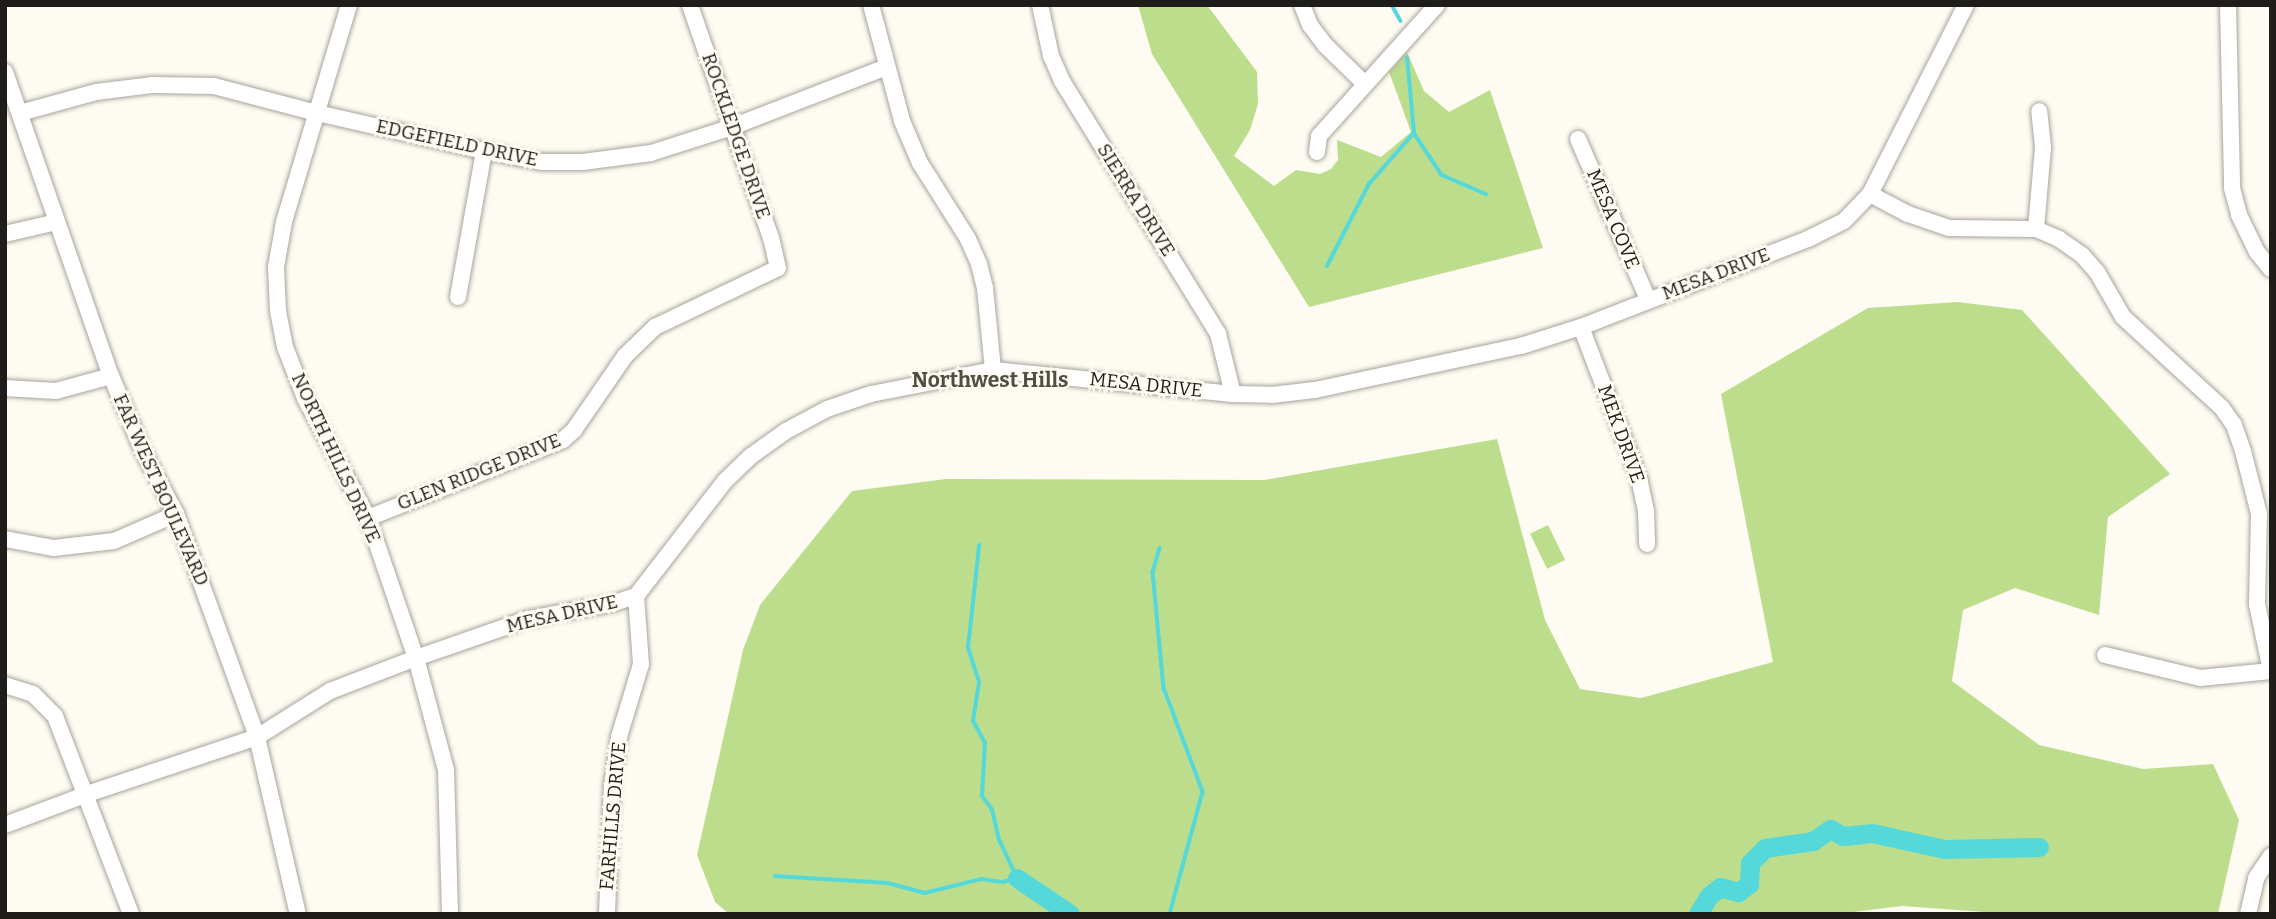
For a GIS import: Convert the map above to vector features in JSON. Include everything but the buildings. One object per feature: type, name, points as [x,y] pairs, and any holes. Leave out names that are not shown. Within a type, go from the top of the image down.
[{"type":"street","name":"NORTH HILLS DRIVE","points":[[349,5],[284,222],[276,267],[278,311],[285,347],[305,398],[368,519],[416,658],[446,771],[450,914]]},
{"type":"street","name":"ROCKLEDGE DRIVE","points":[[690,5],[771,238],[778,268]]},
{"type":"street","points":[[871,5],[902,121],[920,163],[968,239],[979,264],[985,288],[993,370]]},
{"type":"street","name":"SIERRA DRIVE","points":[[1040,5],[1051,56],[1062,81],[1218,334],[1233,394]]},
{"type":"street","points":[[1302,5],[1310,25],[1325,45],[1364,83]]},
{"type":"street","points":[[1317,152],[1319,136],[1437,5]]},
{"type":"street","name":"MESA DRIVE","points":[[5,825],[87,794],[257,737],[330,691],[416,658],[528,619],[614,603],[636,596],[725,481],[751,456],[786,431],[827,409],[872,394],[993,370],[1233,394],[1304,391],[1400,374],[1521,346],[1581,327],[1825,232],[1844,220],[1870,194],[1966,5]]},
{"type":"street","points":[[2228,5],[2232,188],[2251,239],[2271,268]]},
{"type":"street","name":"EDGEFIELD DRIVE","points":[[20,113],[96,92],[164,85],[214,86],[317,113],[543,162],[612,160],[650,153],[732,127],[887,67]]},
{"type":"street","name":"FAR WEST BOULEVARD","points":[[5,72],[111,376],[143,450],[176,514],[257,737],[298,914]]},
{"type":"street","points":[[2036,229],[2043,147],[2039,111]]},
{"type":"street","name":"MESA COVE","points":[[1578,139],[1648,299]]},
{"type":"street","points":[[458,297],[484,151]]},
{"type":"street","points":[[1870,194],[1908,214],[1949,228],[2036,229],[2081,255],[2097,272],[2123,317],[2222,408],[2234,425],[2259,514],[2257,604],[2271,671],[2200,678],[2105,655]]},
{"type":"street","points":[[5,234],[57,222]]},
{"type":"street","name":"GLEN RIDGE DRIVE","points":[[368,519],[563,440],[574,430],[625,356],[655,327],[778,268]]},
{"type":"street","name":"MEK DRIVE","points":[[1581,327],[1639,478],[1646,512],[1647,544]]},
{"type":"street","points":[[5,388],[56,391],[111,376]]},
{"type":"street","points":[[5,539],[54,548],[114,541],[176,514]]},
{"type":"street","name":"FARHILLS DRIVE","points":[[607,914],[613,776],[619,737],[641,664],[636,596]]},
{"type":"street","points":[[5,685],[33,694],[55,716],[131,914]]},
{"type":"street","points":[[2248,914],[2256,878],[2271,856]]},
{"type":"green space","points":[[1138,5],[1207,5],[1257,72],[1258,104],[1250,130],[1234,156],[1274,186],[1296,170],[1320,174],[1331,169],[1338,160],[1337,140],[1381,157],[1411,132],[1389,72],[1407,52],[1424,91],[1449,112],[1490,90],[1543,248],[1309,307],[1152,54]]},
{"type":"green space","points":[[1958,302],[2022,310],[2170,474],[2108,517],[2099,615],[2015,588],[1963,610],[1952,681],[2039,745],[2143,769],[2213,764],[2239,820],[2218,914],[2012,914],[1902,906],[1837,914],[729,914],[715,902],[697,855],[743,650],[760,605],[852,491],[946,479],[1264,480],[1497,439],[1545,620],[1580,689],[1641,698],[1773,662],[1721,394],[1868,308]]},
{"type":"green space","points":[[1548,525],[1565,560],[1547,569],[1530,534]]},
{"type":"waterway","points":[[1392,5],[1401,21]]},
{"type":"waterway","points":[[1327,266],[1369,184],[1414,133],[1407,58]]},
{"type":"waterway","points":[[1414,133],[1442,175],[1486,194]]},
{"type":"waterway","points":[[775,876],[888,883],[925,893],[981,879],[1003,882],[1017,878],[999,840],[992,810],[982,796],[985,743],[973,721],[979,682],[968,648],[979,546]]},
{"type":"waterway","points":[[1160,548],[1153,572],[1164,688],[1203,792],[1170,914]]},
{"type":"waterway","points":[[1698,914],[1709,896],[1720,887],[1738,892],[1749,884],[1750,863],[1765,848],[1813,841],[1830,829],[1843,836],[1872,833],[1944,849],[2039,847]]},
{"type":"waterway","points":[[1017,878],[1070,914]]},
{"type":"district","name":"Northwest Hills","points":[[990,380]]}]
